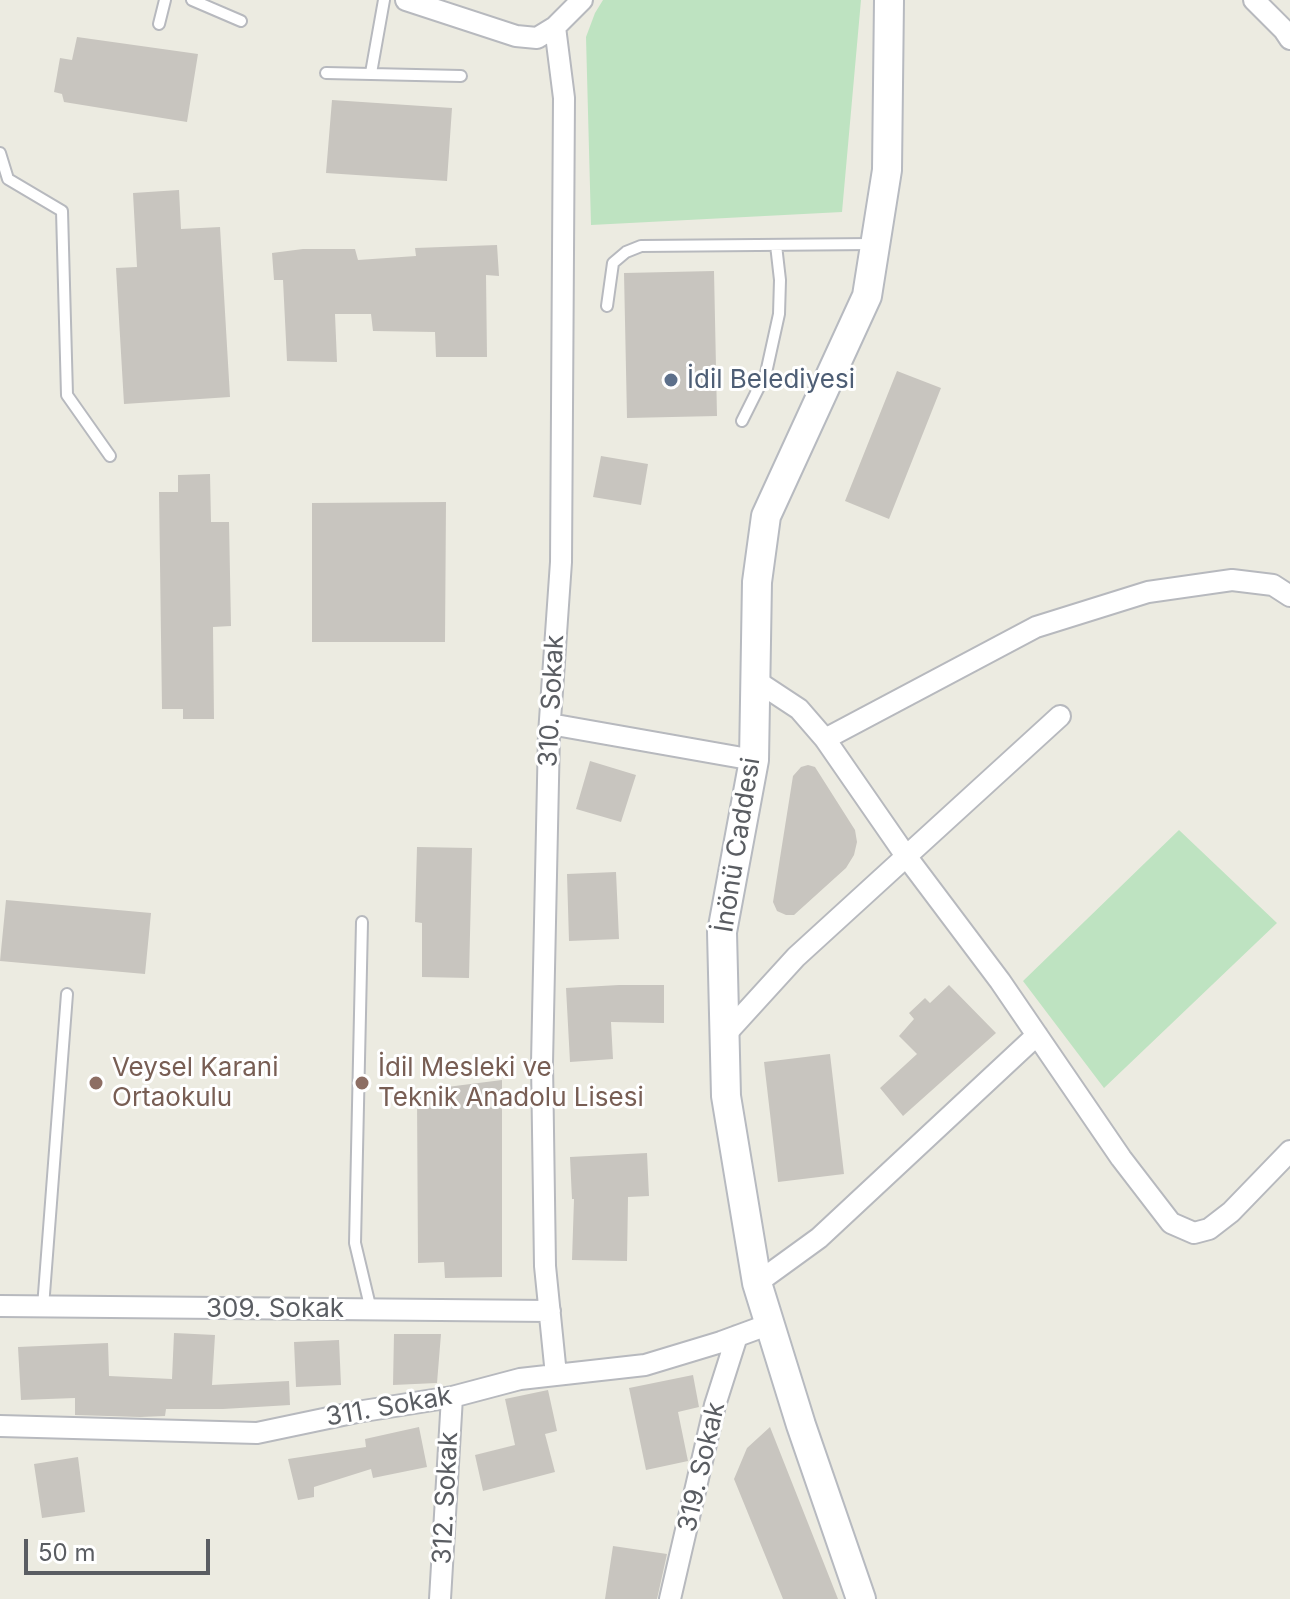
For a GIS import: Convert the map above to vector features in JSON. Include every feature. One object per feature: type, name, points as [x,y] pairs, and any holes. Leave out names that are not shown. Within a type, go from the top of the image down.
[{"type":"street","points":[[406,0],[516,36],[537,38],[555,27],[582,0]]},
{"type":"street","name":"İnönü Caddesi","points":[[861,1599],[801,1425],[757,1283],[726,1096],[722,932],[754,760],[757,582],[766,516],[867,296],[887,170],[889,0]]},
{"type":"street","points":[[1254,0],[1288,33]]},
{"type":"street","name":"310. Sokak","points":[[555,27],[564,98],[561,562],[550,724],[542,1063],[545,1266],[556,1375]]},
{"type":"street","points":[[825,739],[1050,622],[1148,592],[1232,580],[1273,585],[1290,596]]},
{"type":"street","points":[[755,680],[799,709],[825,739],[906,856],[1000,981],[1121,1158],[1171,1223],[1194,1233],[1209,1229],[1231,1212],[1290,1151]]},
{"type":"street","points":[[724,1036],[796,957],[1060,716]]},
{"type":"street","points":[[550,724],[754,760]]},
{"type":"street","points":[[757,1283],[819,1238],[1037,1035]]},
{"type":"street","name":"309. Sokak","points":[[0,1306],[550,1311]]},
{"type":"street","name":"311. Sokak","points":[[0,1426],[257,1433],[357,1412],[452,1397],[520,1379],[645,1365],[770,1324]]},
{"type":"street","name":"319. Sokak","points":[[670,1599],[715,1405],[737,1336]]},
{"type":"street","name":"312. Sokak","points":[[440,1599],[452,1397]]},
{"type":"lane","points":[[159,24],[165,0]]},
{"type":"lane","points":[[192,0],[241,21]]},
{"type":"lane","points":[[371,73],[384,0]]},
{"type":"lane","points":[[326,73],[461,76]]},
{"type":"lane","points":[[0,153],[8,179],[62,211],[67,395],[110,456]]},
{"type":"lane","points":[[607,306],[613,263],[626,252],[641,246],[875,244]]},
{"type":"lane","points":[[742,421],[766,373],[779,314],[780,280],[776,245]]},
{"type":"lane","points":[[362,922],[355,1243],[371,1310]]},
{"type":"lane","points":[[43,1307],[67,994]]},
{"type":"green space","points":[[603,0],[861,0],[842,212],[591,225],[586,37]]},
{"type":"green space","points":[[1179,830],[1277,923],[1104,1088],[1023,981]]},
{"type":"building","points":[[77,37],[198,54],[187,122],[64,102],[62,94],[54,92],[60,58],[72,60]]},
{"type":"building","points":[[332,100],[452,108],[447,181],[326,173]]},
{"type":"building","points":[[179,190],[181,229],[220,227],[230,397],[124,404],[116,268],[137,267],[133,193]]},
{"type":"building","points":[[497,245],[499,276],[486,275],[487,357],[436,357],[435,332],[373,331],[371,314],[335,314],[337,362],[287,361],[283,280],[274,280],[272,253],[303,249],[355,249],[358,260],[416,256],[415,248]]},
{"type":"building","name":"İdil Belediyesi","points":[[714,271],[717,416],[627,418],[624,273]]},
{"type":"building","points":[[897,371],[941,388],[889,519],[845,501]]},
{"type":"building","points":[[601,456],[648,464],[641,505],[593,497]]},
{"type":"building","points":[[210,474],[211,522],[229,522],[231,626],[213,627],[214,719],[183,719],[183,709],[162,709],[159,492],[178,492],[178,475]]},
{"type":"building","points":[[446,502],[445,642],[312,642],[312,503]]},
{"type":"building","points":[[590,761],[636,775],[621,822],[576,809]]},
{"type":"building","points":[[801,767],[815,767],[855,830],[857,842],[846,868],[794,915],[786,915],[777,911],[773,902],[793,776]]},
{"type":"building","points":[[417,847],[472,848],[469,978],[422,977],[422,923],[415,922]]},
{"type":"building","points":[[616,872],[619,939],[569,941],[567,874]]},
{"type":"building","points":[[6,900],[151,913],[145,974],[0,961]]},
{"type":"building","points":[[664,985],[664,1023],[611,1022],[613,1059],[570,1062],[566,988]]},
{"type":"building","points":[[949,985],[996,1033],[903,1116],[880,1088],[917,1054],[899,1036],[914,1019],[909,1013],[925,998],[930,1003]]},
{"type":"building","points":[[830,1054],[844,1174],[778,1182],[764,1062]]},
{"type":"building","points":[[502,1080],[502,1277],[445,1278],[444,1262],[418,1263],[417,1097],[447,1097],[447,1087]]},
{"type":"building","points":[[647,1153],[649,1196],[628,1197],[627,1261],[572,1260],[574,1199],[570,1157]]},
{"type":"building","points":[[174,1333],[215,1335],[212,1385],[289,1381],[290,1405],[166,1409],[165,1416],[140,1417],[75,1415],[75,1398],[21,1400],[18,1347],[108,1343],[109,1376],[172,1379]]},
{"type":"building","points":[[394,1334],[441,1334],[437,1383],[393,1385]]},
{"type":"building","points":[[339,1340],[341,1385],[296,1387],[294,1342]]},
{"type":"building","points":[[693,1375],[699,1407],[678,1412],[688,1461],[646,1470],[629,1388]]},
{"type":"building","points":[[548,1390],[557,1431],[545,1434],[555,1472],[483,1491],[475,1455],[515,1445],[505,1399]]},
{"type":"building","points":[[419,1427],[427,1467],[373,1478],[371,1469],[314,1487],[314,1497],[298,1500],[288,1459],[366,1447],[365,1439]]},
{"type":"building","points":[[770,1427],[838,1599],[783,1599],[734,1479],[747,1448]]},
{"type":"building","points":[[78,1457],[85,1512],[42,1518],[34,1464]]},
{"type":"building","points":[[613,1546],[667,1554],[657,1599],[605,1599]]},
{"type":"place","name":"İdil Belediyesi","points":[[671,380]]},
{"type":"place","name":"Veysel Karani Ortaokulu","points":[[96,1083]]},
{"type":"place","name":"İdil Mesleki ve Teknik Anadolu Lisesi","points":[[362,1083]]}]
